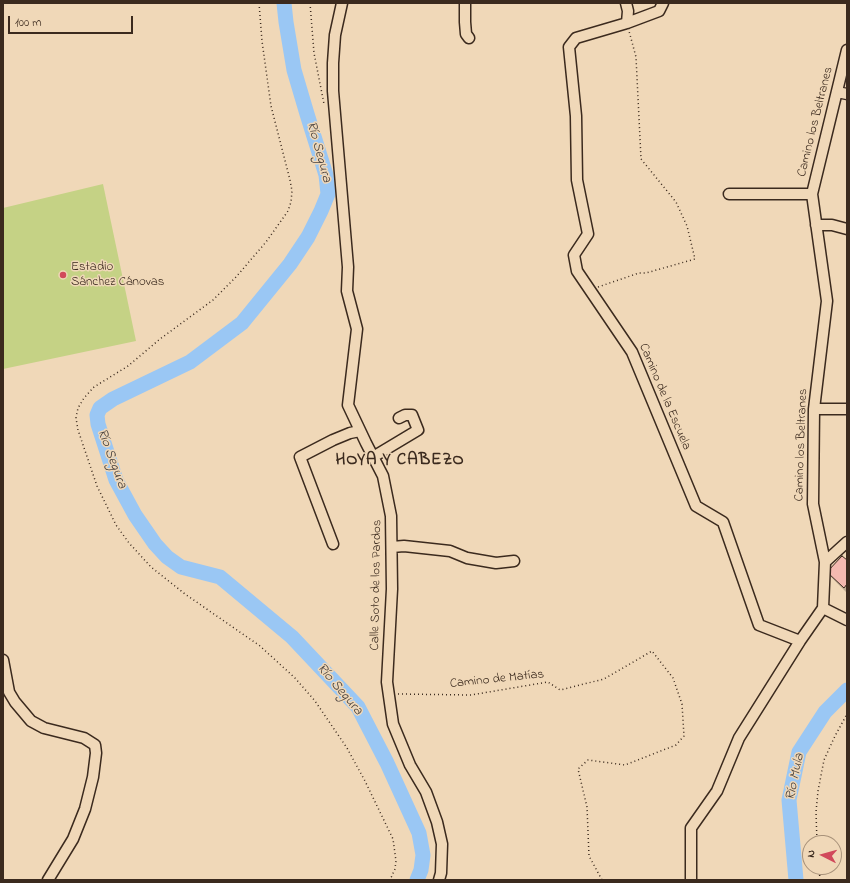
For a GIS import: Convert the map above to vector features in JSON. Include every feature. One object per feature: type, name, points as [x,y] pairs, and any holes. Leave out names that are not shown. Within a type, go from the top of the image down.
[{"type":"street","name":"Calle Soto de los Pardos","points":[[342,3],[335,35],[333,91],[348,267],[347,291],[357,329],[348,405],[383,476],[391,516],[392,589],[387,682],[388,694],[393,724],[410,765],[426,792],[437,822],[442,844],[441,873],[439,880]]},
{"type":"street","points":[[465,3],[465,28],[468,38]]},
{"type":"street","points":[[626,3],[628,11],[627,23]]},
{"type":"street","name":"Camino de la Escuela","points":[[663,3],[659,11],[627,23],[576,38],[569,47],[576,116],[577,180],[588,234],[574,255],[577,271],[632,352],[696,506],[723,522],[759,626],[800,641]]},
{"type":"street","name":"Camino los Beltranes","points":[[823,608],[825,562],[813,504],[814,409],[827,302],[812,194],[847,50]]},
{"type":"street","points":[[837,92],[847,94]]},
{"type":"street","points":[[730,194],[812,194]]},
{"type":"street","points":[[816,225],[847,229]]},
{"type":"street","points":[[814,409],[847,408]]},
{"type":"street","points":[[373,457],[418,430],[412,415],[405,414],[399,418]]},
{"type":"street","points":[[333,544],[300,457],[333,440],[350,433],[360,431]]},
{"type":"street","points":[[825,562],[847,542]]},
{"type":"street","points":[[392,547],[404,546],[450,550],[468,558],[496,563],[514,561]]},
{"type":"street","points":[[691,880],[691,828],[717,791],[739,738],[800,641],[823,608],[847,620]]},
{"type":"street","points":[[3,660],[9,692],[15,702],[31,721],[44,728],[84,738],[95,745],[96,753],[93,777],[85,809],[73,839],[48,880]]},
{"type":"path","points":[[259,3],[262,41],[271,106],[292,191],[288,211],[266,242],[236,277],[213,300],[160,339],[128,366],[94,387],[84,398],[78,408],[76,418],[78,430],[97,486],[116,525],[129,543],[151,567],[260,646],[294,678],[315,701],[347,748],[393,839],[396,861],[395,869],[390,880]]},
{"type":"path","points":[[310,3],[314,53],[325,106]]},
{"type":"path","points":[[590,290],[639,273],[646,273],[695,259],[687,226],[676,202],[641,159],[636,57],[627,23]]},
{"type":"path","name":"Camino de Matías","points":[[388,694],[471,695],[548,682],[560,690],[604,679],[652,651],[673,678],[682,704],[684,736],[676,745],[625,765],[588,760],[578,769],[587,807],[589,856],[602,880]]},
{"type":"path","points":[[817,835],[816,812],[818,791],[824,760],[847,714]]},
{"type":"green space","name":"Estadio Sánchez Cánovas","points":[[103,184],[136,341],[3,369],[3,208]]},
{"type":"building","points":[[842,556],[847,560],[847,584],[844,588],[827,572]]},
{"type":"waterway","name":"Río Segura","points":[[284,3],[294,70],[326,175],[328,194],[321,211],[308,237],[290,264],[242,323],[190,362],[113,399],[100,408],[97,415],[98,424],[116,480],[135,515],[155,544],[167,557],[181,567],[220,577],[292,637],[358,707],[387,763],[419,833],[423,855],[421,870],[417,880]]},
{"type":"waterway","name":"Río Mula","points":[[796,880],[789,800],[799,752],[825,712],[847,690]]},
{"type":"place","name":"Estadio Sánchez Cánovas","points":[[63,275]]},
{"type":"district","name":"HOYA Y CABEZO","points":[[400,461]]}]
